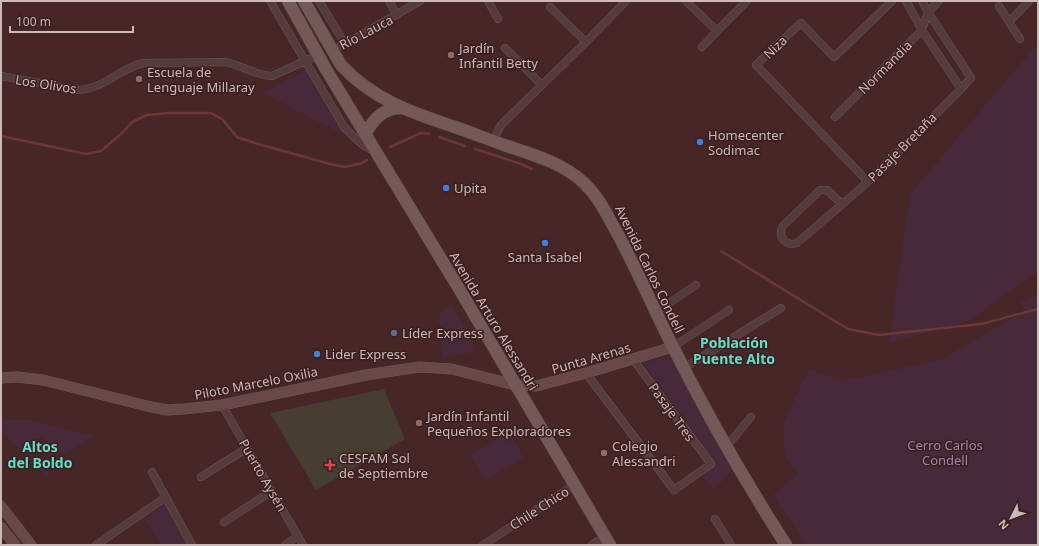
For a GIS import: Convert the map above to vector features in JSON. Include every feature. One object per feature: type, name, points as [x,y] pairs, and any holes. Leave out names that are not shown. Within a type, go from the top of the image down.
[{"type":"main road","name":"Avenida Arturo Alessandri","points":[[288,1],[318,55],[461,292],[574,485],[605,543]]},
{"type":"main road","points":[[304,1],[341,65]]},
{"type":"main road","points":[[318,55],[341,65]]},
{"type":"main road","name":"Avenida Carlos Condell","points":[[341,65],[353,78],[367,89],[401,108],[493,141],[529,152],[571,172],[584,182],[605,210],[629,254],[673,347],[726,447],[761,507],[786,545]]},
{"type":"main road","points":[[365,134],[379,115],[390,109],[401,108]]},
{"type":"street","name":"Avenida Arturo Alessandri","points":[[270,1],[344,127],[356,140],[365,147],[376,152]]},
{"type":"street","points":[[319,1],[345,44]]},
{"type":"street","points":[[389,1],[397,15]]},
{"type":"street","name":"Río Lauca","points":[[332,49],[345,44],[420,1]]},
{"type":"street","points":[[488,1],[498,19]]},
{"type":"street","points":[[493,141],[501,125],[626,1]]},
{"type":"street","points":[[686,1],[717,31]]},
{"type":"street","points":[[702,47],[747,1]]},
{"type":"street","name":"Niza","points":[[868,182],[756,65],[801,22],[834,57],[892,1]]},
{"type":"street","points":[[906,1],[922,30],[961,89]]},
{"type":"street","points":[[922,1],[928,12],[939,1]]},
{"type":"street","points":[[1010,21],[1029,1]]},
{"type":"street","points":[[999,6],[1020,38]]},
{"type":"street","points":[[550,7],[586,42]]},
{"type":"street","name":"Pasaje Bretaña","points":[[842,204],[827,190],[820,190],[783,226],[781,234],[783,240],[788,244],[797,243],[868,182],[971,78],[928,12]]},
{"type":"street","name":"Normandia","points":[[835,117],[922,30],[928,12]]},
{"type":"street","points":[[505,48],[542,85]]},
{"type":"street","name":"Los Olivos","points":[[1,76],[76,90],[87,90],[96,87],[133,65],[143,63],[226,62],[236,64],[266,76],[272,76],[318,55]]},
{"type":"street","points":[[656,312],[696,285]]},
{"type":"street","points":[[684,368],[781,308]]},
{"type":"street","points":[[673,347],[729,310]]},
{"type":"street","name":"Punta Arenas","points":[[515,385],[544,385],[673,347]]},
{"type":"street","name":"Pasaje Tres","points":[[586,373],[674,490],[711,464],[633,359]]},
{"type":"street","name":"Piloto Marcelo Oxilia","points":[[1,378],[17,377],[43,380],[157,408],[184,410],[222,405],[366,375],[419,367],[452,369],[515,385]]},
{"type":"street","name":"Puerto Aysén","points":[[222,405],[303,545]]},
{"type":"street","points":[[726,447],[751,417]]},
{"type":"street","points":[[201,477],[247,448]]},
{"type":"street","points":[[152,472],[192,545]]},
{"type":"street","name":"Chile Chico","points":[[483,545],[574,485]]},
{"type":"street","points":[[224,522],[272,491]]},
{"type":"street","points":[[96,545],[166,497]]},
{"type":"street","points":[[1,506],[31,545]]},
{"type":"street","points":[[715,519],[731,545]]},
{"type":"street","points":[[1,528],[15,545]]},
{"type":"street","points":[[285,545],[298,536]]},
{"type":"street","points":[[592,545],[605,543]]},
{"type":"shaded area","name":"CESFAM Sol de Septiembre","points":[[384,389],[405,439],[316,490],[270,413]]},
{"type":"green space","points":[[1038,43],[1038,271],[969,321],[889,343],[910,194]]},
{"type":"green space","points":[[306,70],[344,135],[263,93]]},
{"type":"green space","name":"Cerro Carlos Condell","points":[[1038,294],[1038,545],[806,545],[773,495],[798,474],[785,456],[783,423],[809,369],[842,381],[943,359],[1025,310],[1021,302]]},
{"type":"green space","points":[[453,306],[476,348],[473,352],[442,358],[439,314],[448,307]]},
{"type":"green space","points":[[673,354],[733,472],[713,489],[702,475],[716,465],[644,363]]},
{"type":"green space","points":[[1,420],[30,420],[94,436],[63,455],[42,436],[27,449],[49,474],[46,477],[1,430]]},
{"type":"green space","points":[[509,433],[524,458],[486,480],[470,455]]},
{"type":"green space","points":[[166,504],[188,545],[162,545],[144,518]]},
{"type":"waterway","points":[[1,136],[86,154],[101,151],[121,134],[132,122],[147,115],[168,113],[211,113],[222,119],[237,137],[258,144],[345,167],[362,163],[367,160]]},
{"type":"waterway","points":[[390,147],[421,133],[429,134]]},
{"type":"waterway","points":[[439,137],[465,146]]},
{"type":"waterway","points":[[475,149],[532,169]]},
{"type":"waterway","points":[[721,251],[848,329],[879,335],[981,324],[1038,309]]},
{"type":"place","name":"Jardín Infantil Betty","points":[[451,55]]},
{"type":"place","name":"Escuela de Lenguaje Millaray","points":[[139,79]]},
{"type":"place","name":"Homecenter Sodimac","points":[[700,142]]},
{"type":"place","name":"Upita","points":[[446,188]]},
{"type":"place","name":"Santa Isabel","points":[[545,243]]},
{"type":"place","name":"Líder Express","points":[[394,333]]},
{"type":"place","name":"Lider Express","points":[[317,354]]},
{"type":"place","name":"Jardín Infantil Pequeños Exploradores","points":[[419,423]]},
{"type":"place","name":"Colegio Alessandri","points":[[604,453]]},
{"type":"place","name":"CESFAM Sol de Septiembre","points":[[330,465]]},
{"type":"district","name":"Población Puente Alto","points":[[734,352]]},
{"type":"district","name":"Altos del Boldo","points":[[40,456]]}]
